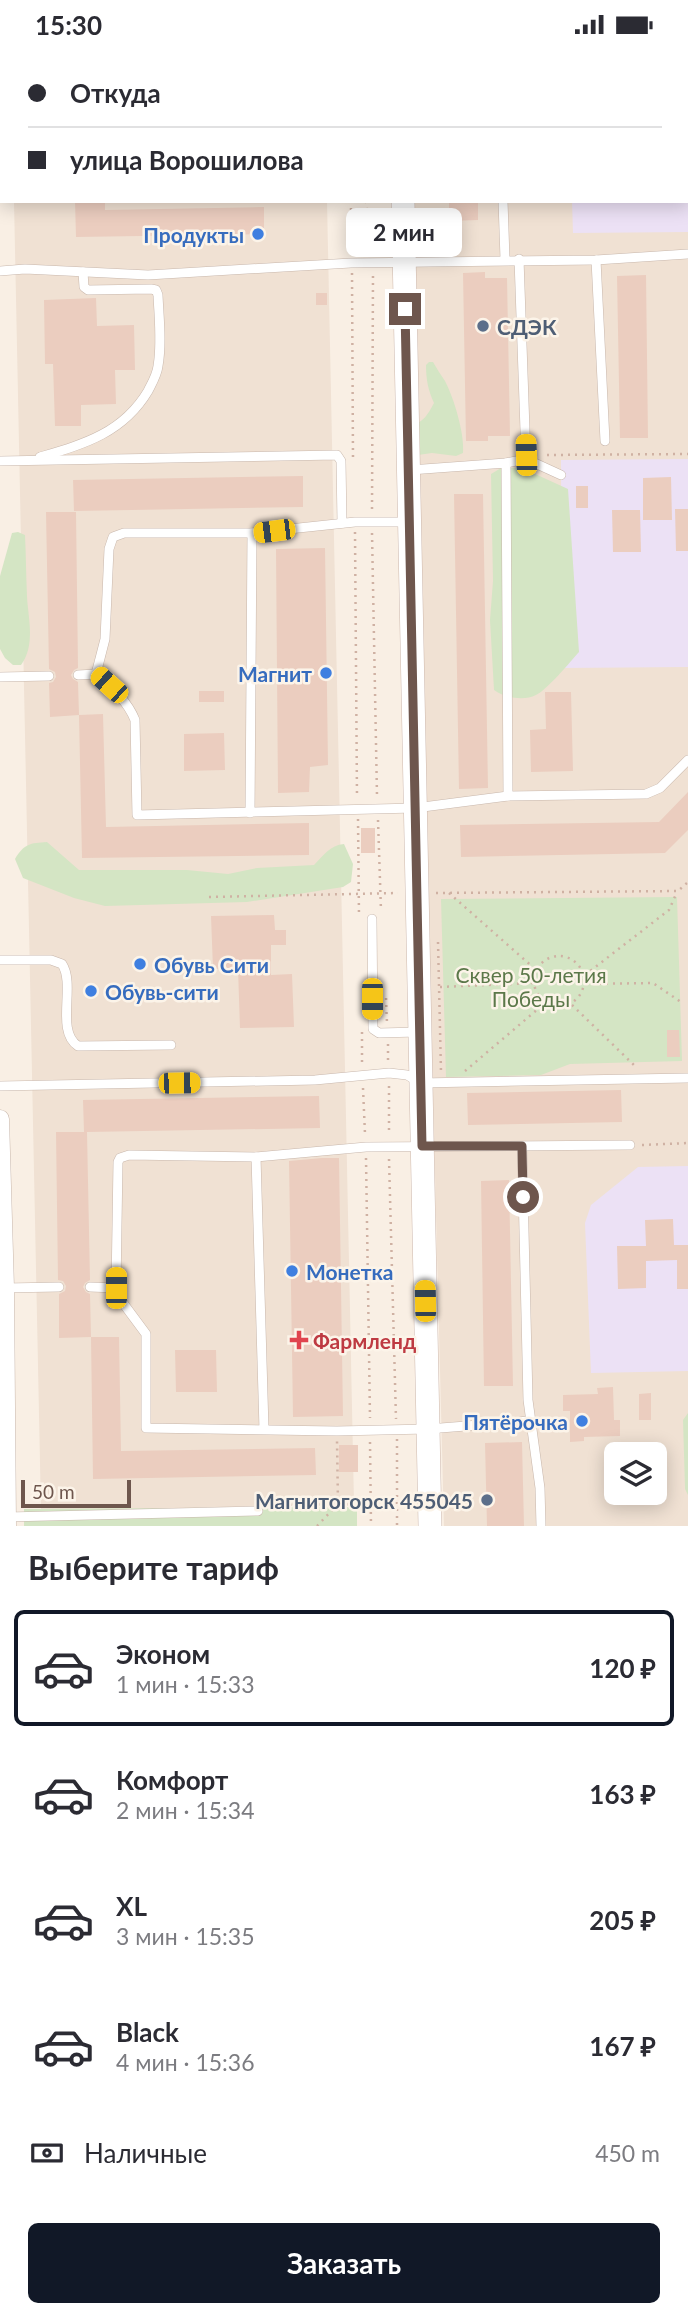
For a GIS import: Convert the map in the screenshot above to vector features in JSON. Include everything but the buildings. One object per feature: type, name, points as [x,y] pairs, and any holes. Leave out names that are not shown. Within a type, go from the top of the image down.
[{"type":"main road","points":[[403,203],[420,1032],[438,1082],[422,1146],[430,1526]]},
{"type":"street","points":[[0,1119],[7,1521]]},
{"type":"lane","points":[[503,203],[505,259]]},
{"type":"lane","points":[[0,271],[25,269],[148,275],[373,262],[596,260],[688,254]]},
{"type":"lane","points":[[519,259],[526,457]]},
{"type":"lane","points":[[596,260],[604,441]]},
{"type":"lane","points":[[28,460],[67,449],[118,427],[143,398],[158,368],[160,340],[156,291],[88,290],[84,287],[83,272]]},
{"type":"lane","points":[[0,461],[335,455],[341,461],[342,523]]},
{"type":"lane","points":[[408,470],[506,463],[526,457],[561,475]]},
{"type":"lane","points":[[506,463],[508,796]]},
{"type":"lane","points":[[96,674],[105,639],[109,549],[113,537],[124,533],[251,533],[355,522],[409,522]]},
{"type":"lane","points":[[250,813],[251,533]]},
{"type":"lane","points":[[78,674],[96,674],[130,707],[135,720],[137,815],[378,810],[508,796],[651,793],[660,788],[688,760]]},
{"type":"lane","points":[[0,677],[49,676]]},
{"type":"lane","points":[[377,920],[372,1026],[376,1032],[420,1032]]},
{"type":"lane","points":[[0,960],[51,960],[62,964],[66,974],[68,1031],[72,1043],[78,1046],[171,1045]]},
{"type":"lane","points":[[0,1086],[315,1080],[389,1073],[438,1082],[688,1078]]},
{"type":"lane","points":[[529,1421],[397,1430],[146,1428],[146,1334],[123,1303],[116,1288],[117,1167],[120,1158],[129,1154],[256,1157],[366,1147],[630,1145]]},
{"type":"lane","points":[[522,1146],[529,1421],[540,1488],[541,1526]]},
{"type":"lane","points":[[256,1157],[264,1429]]},
{"type":"lane","points":[[5,1288],[59,1287]]},
{"type":"lane","points":[[90,1287],[116,1288]]},
{"type":"lane","points":[[7,1521],[258,1511]]},
{"type":"path","points":[[351,203],[354,469]]},
{"type":"path","points":[[366,203],[373,262],[372,522],[380,893],[377,920]]},
{"type":"path","points":[[526,457],[688,454]]},
{"type":"path","points":[[355,522],[359,922]]},
{"type":"path","points":[[584,975],[669,910],[678,891],[688,882]]},
{"type":"path","points":[[209,897],[678,891]]},
{"type":"path","points":[[449,893],[536,969]]},
{"type":"path","points":[[438,933],[438,1082]]},
{"type":"path","points":[[562,955],[576,961],[584,975],[585,984],[578,999],[572,1005],[562,1007],[545,1003],[533,983],[536,969],[547,958],[562,955]]},
{"type":"path","points":[[440,987],[533,983]]},
{"type":"path","points":[[585,984],[653,983],[681,1002]]},
{"type":"path","points":[[386,991],[397,1526]]},
{"type":"path","points":[[438,1082],[545,1003]]},
{"type":"path","points":[[572,1005],[648,1079]]},
{"type":"path","points":[[362,1033],[366,1147],[370,1526]]},
{"type":"path","points":[[630,1145],[688,1143]]},
{"type":"path","points":[[317,1526],[338,1504],[337,1431]]},
{"type":"path","points":[[258,1511],[270,1505],[370,1504]]},
{"type":"shaded area","points":[[14,203],[327,203],[354,1504],[41,1511]]},
{"type":"shaded area","points":[[410,203],[688,203],[688,1526],[444,1526]]},
{"type":"shaded area","points":[[572,203],[688,203],[688,232],[573,233]]},
{"type":"shaded area","points":[[688,459],[688,667],[562,668],[561,460]]},
{"type":"shaded area","points":[[688,1166],[688,1371],[591,1373],[585,1223],[591,1205],[638,1167]]},
{"type":"green space","points":[[433,362],[445,381],[458,417],[463,453],[456,456],[432,453],[411,456],[411,426],[428,414],[434,403],[427,380],[426,365]]},
{"type":"green space","points":[[501,468],[522,468],[568,489],[579,652],[546,688],[526,698],[509,697],[494,690],[490,620],[493,581],[491,474]]},
{"type":"green space","points":[[12,533],[25,535],[30,640],[21,665],[13,665],[0,649],[0,576]]},
{"type":"green space","points":[[47,842],[79,870],[187,870],[228,874],[257,868],[314,865],[331,849],[344,844],[353,864],[351,882],[343,887],[247,902],[105,906],[74,898],[23,878],[15,859],[18,854],[28,845]]},
{"type":"green space","name":"Сквер 50-летия Победы","points":[[677,897],[682,1061],[570,1064],[541,1075],[446,1077],[441,899]]},
{"type":"green space","points":[[688,1413],[688,1495],[685,1489],[683,1420]]},
{"type":"green space","points":[[357,1507],[357,1526],[24,1526],[24,1509]]},
{"type":"place","name":"Продукты","points":[[258,234]]},
{"type":"place","name":"СДЭК","points":[[483,326]]},
{"type":"place","name":"Магнит","points":[[326,673]]},
{"type":"place","name":"Обувь Сити","points":[[140,964]]},
{"type":"place","name":"Обувь-сити","points":[[91,991]]},
{"type":"place","name":"Монетка","points":[[292,1271]]},
{"type":"place","name":"Фармленд","points":[[299,1340]]},
{"type":"place","name":"Пятёрочка","points":[[582,1421]]},
{"type":"place","name":"Магнитогорск 455045","points":[[487,1500]]},
{"type":"route","points":[[405,309],[422,1146],[522,1146],[523,1197]]}]
